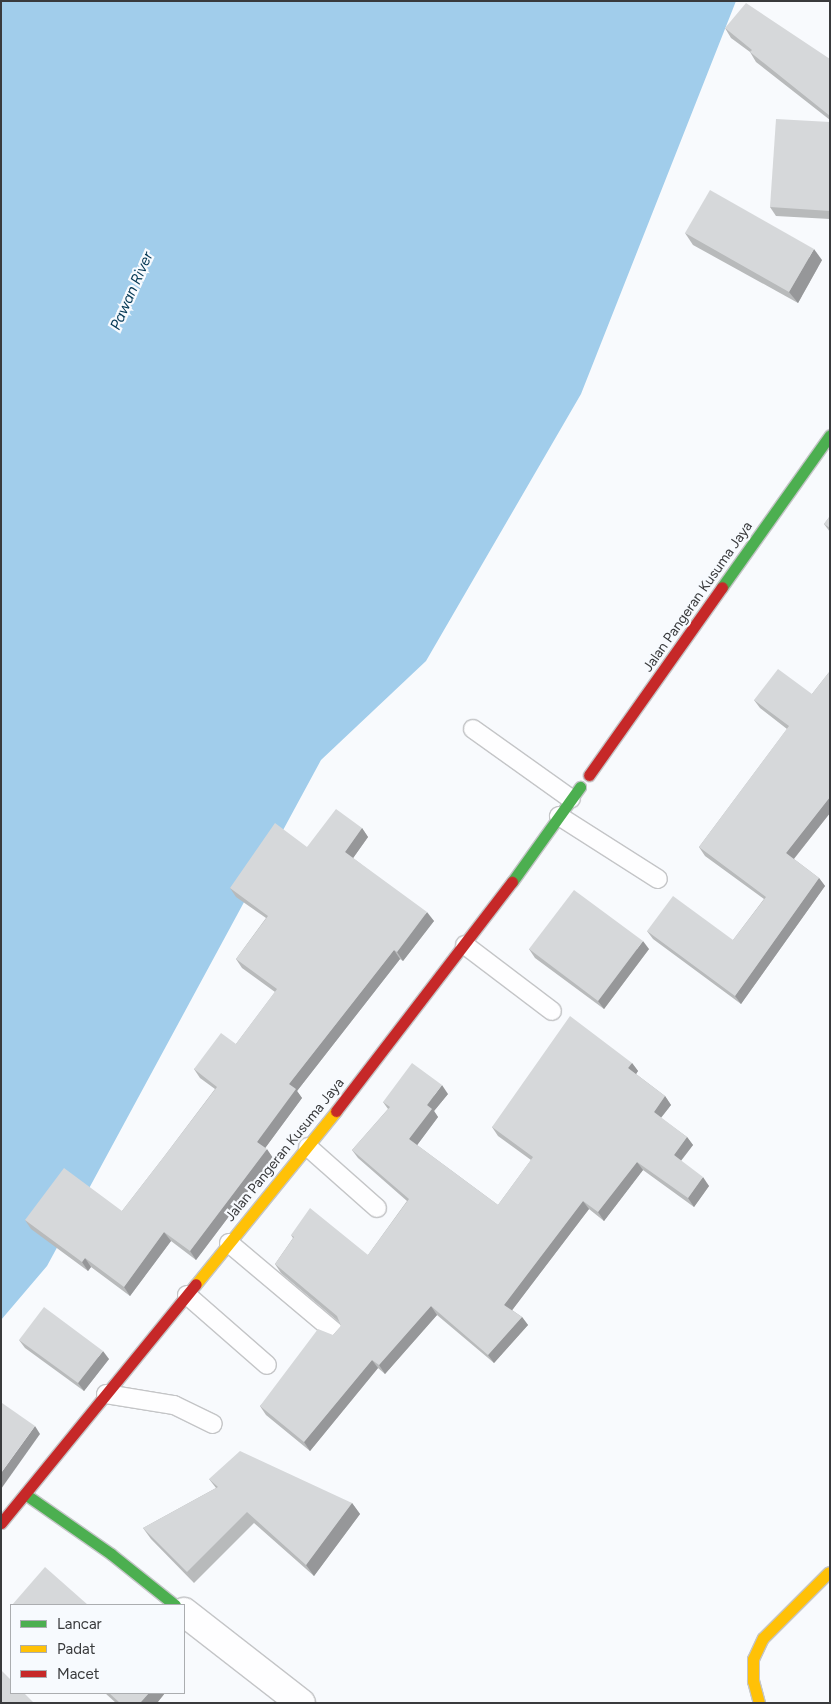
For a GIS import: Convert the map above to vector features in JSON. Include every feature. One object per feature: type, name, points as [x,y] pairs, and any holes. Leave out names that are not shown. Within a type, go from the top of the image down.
[{"type":"street","name":"Jalan Pangeran Kusuma Jaya","points":[[589,775],[830,435]]},
{"type":"street","name":"Jalan Pangeran Kusuma Jaya","points":[[1,1523],[308,1147],[465,945],[575,793]]},
{"type":"street","points":[[25,1494],[111,1554],[174,1604]]},
{"type":"street","points":[[760,1703],[753,1681],[753,1659],[763,1638],[829,1572]]},
{"type":"street","points":[[185,1613],[301,1703]]},
{"type":"lane","points":[[473,729],[575,793]]},
{"type":"lane","points":[[559,816],[658,879]]},
{"type":"lane","points":[[465,945],[552,1011]]},
{"type":"lane","points":[[308,1147],[377,1208]]},
{"type":"lane","points":[[230,1243],[336,1333]]},
{"type":"lane","points":[[187,1295],[267,1365]]},
{"type":"lane","points":[[106,1394],[174,1405],[213,1424]]},
{"type":"water","name":"Pawan River","points":[[1,1],[736,1],[581,394],[426,661],[321,760],[47,1266],[1,1320]]},
{"type":"building","points":[[746,3],[830,59],[830,116],[750,52],[752,50],[725,28]]},
{"type":"building","points":[[776,119],[830,122],[830,211],[770,207]]},
{"type":"building","points":[[710,190],[814,249],[789,292],[685,233]]},
{"type":"building","points":[[830,516],[830,528],[824,524]]},
{"type":"building","points":[[778,669],[812,694],[830,671],[830,797],[786,853],[819,878],[735,996],[647,931],[673,896],[733,940],[766,897],[699,847],[789,726],[754,700]]},
{"type":"building","points":[[336,809],[362,828],[345,852],[427,912],[397,952],[394,950],[289,1084],[296,1089],[257,1142],[267,1149],[190,1251],[164,1232],[124,1287],[85,1258],[82,1262],[25,1220],[64,1168],[122,1211],[217,1087],[194,1069],[221,1033],[236,1044],[277,989],[236,959],[268,916],[230,888],[275,823],[307,847]]},
{"type":"building","points":[[574,890],[643,941],[598,1001],[529,949]]},
{"type":"building","points":[[570,1016],[632,1063],[628,1068],[665,1096],[654,1112],[687,1137],[674,1155],[703,1177],[688,1198],[637,1162],[598,1212],[583,1201],[504,1305],[522,1317],[488,1355],[431,1306],[379,1365],[372,1360],[304,1442],[260,1406],[318,1329],[333,1335],[341,1326],[337,1316],[275,1264],[294,1237],[291,1235],[310,1208],[368,1255],[409,1199],[352,1150],[390,1107],[383,1102],[412,1063],[442,1085],[427,1105],[432,1109],[409,1139],[498,1205],[533,1157],[492,1127]]},
{"type":"building","points":[[44,1307],[103,1351],[78,1383],[19,1340]]},
{"type":"building","points":[[1,1404],[35,1426],[1,1473]]},
{"type":"building","points":[[240,1451],[352,1503],[306,1565],[247,1512],[187,1572],[143,1528],[218,1487],[209,1479]]},
{"type":"building","points":[[45,1567],[87,1604],[13,1604]]},
{"type":"building","points":[[1,1670],[10,1679],[10,1694],[25,1694],[34,1703],[1,1703]]},
{"type":"building","points":[[110,1694],[148,1694],[140,1703],[120,1703]]},
{"type":"traffic: fast","points":[[722,587],[830,435]]},
{"type":"traffic: fast","points":[[512,882],[580,787]]},
{"type":"traffic: fast","points":[[25,1494],[111,1554],[174,1604]]},
{"type":"traffic: slow","points":[[196,1284],[336,1111]]},
{"type":"traffic: slow","points":[[759,1703],[753,1681],[753,1659],[763,1638],[829,1572]]},
{"type":"traffic: jam","points":[[589,775],[722,587]]},
{"type":"traffic: jam","points":[[336,1111],[512,882]]},
{"type":"traffic: jam","points":[[1,1523],[196,1284]]}]
